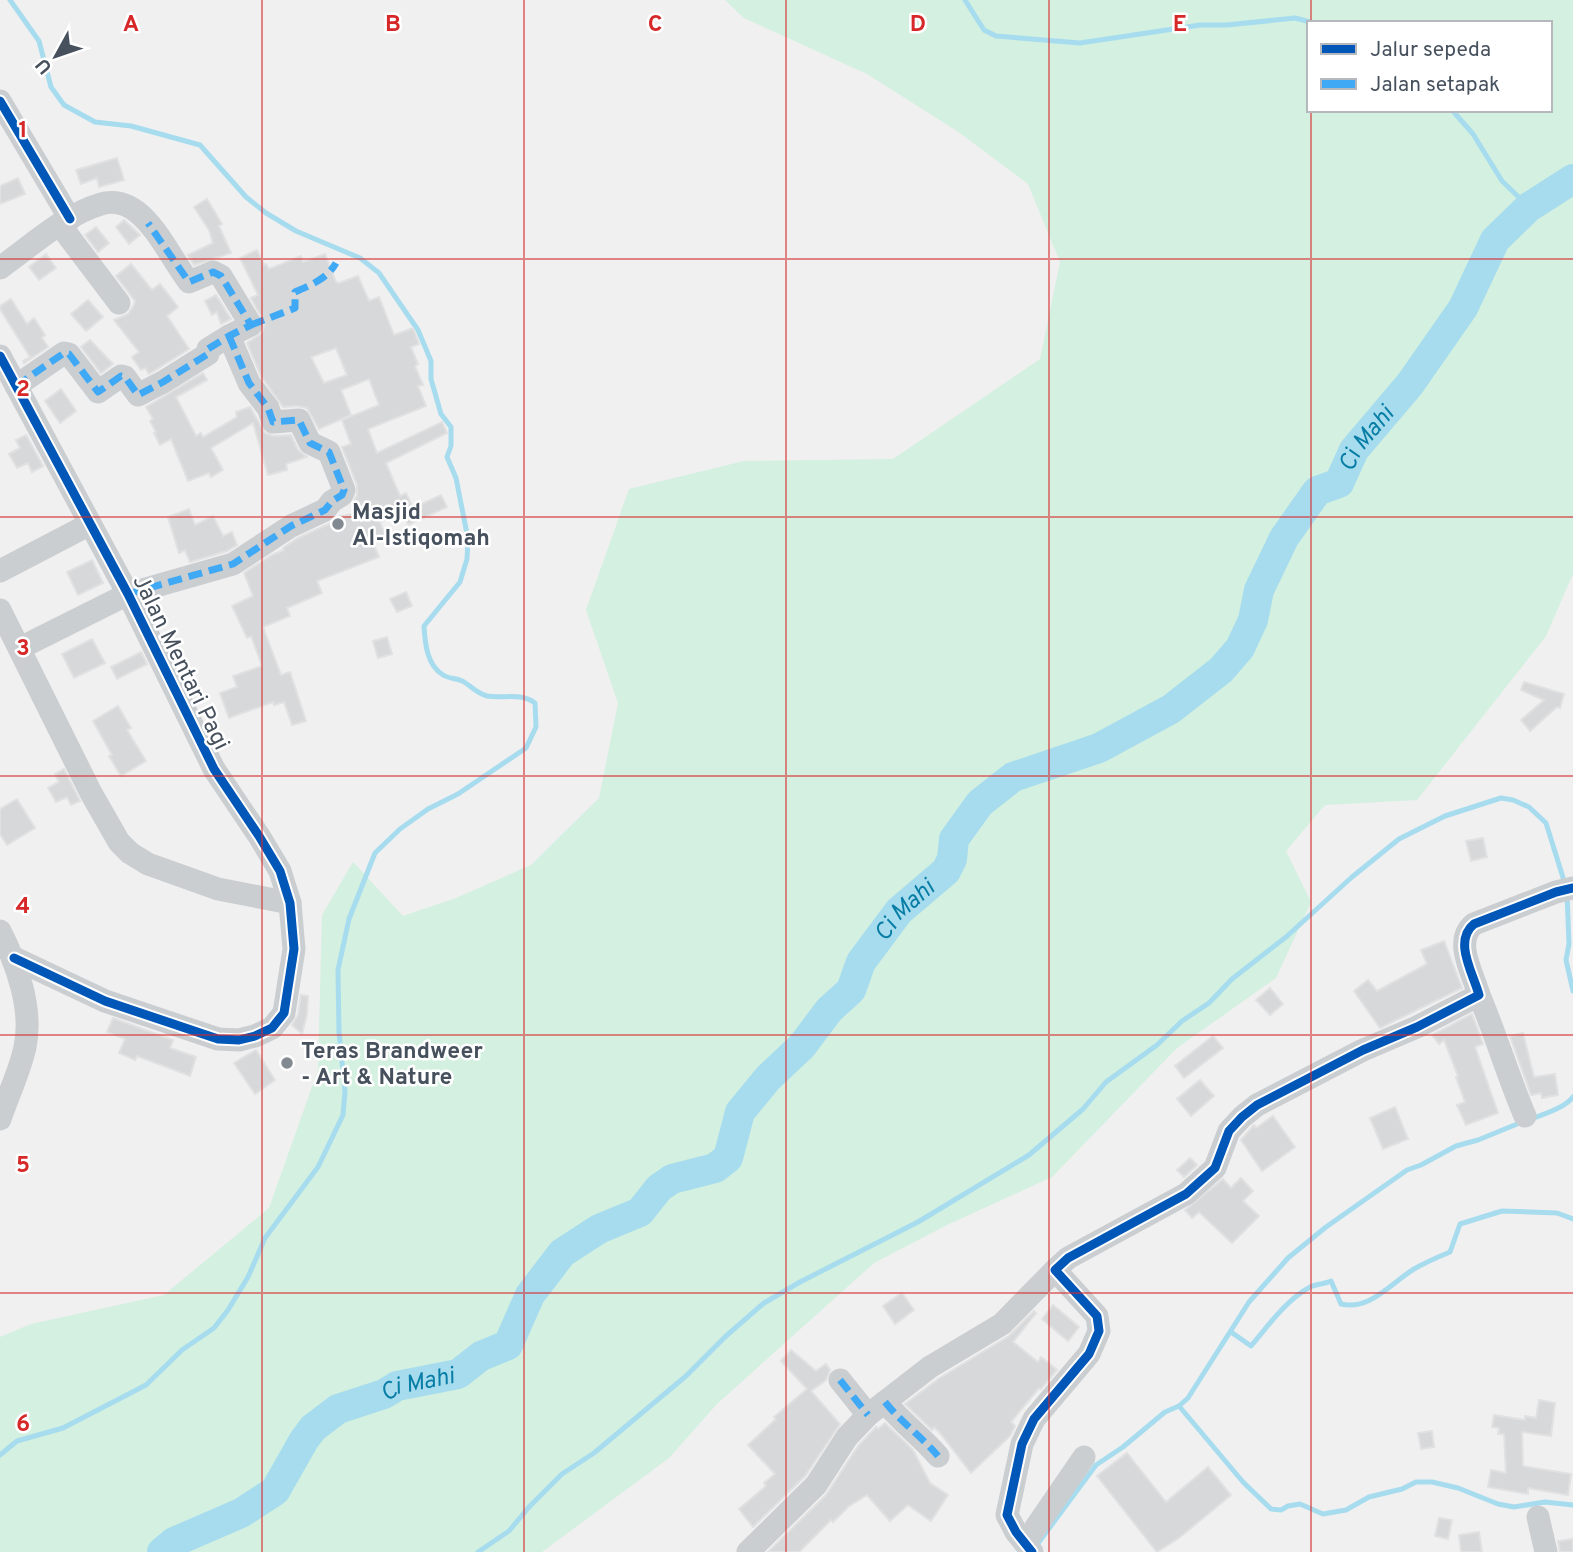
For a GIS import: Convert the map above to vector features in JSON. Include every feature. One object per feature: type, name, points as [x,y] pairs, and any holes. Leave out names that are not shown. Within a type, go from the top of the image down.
[{"type":"street","points":[[0,102],[65,222],[119,303]]},
{"type":"street","points":[[0,268],[65,222],[102,204],[115,202],[127,205],[148,223],[189,282],[213,272],[221,276],[251,325],[208,349],[208,354],[138,395],[125,377],[121,376],[98,393],[69,354],[64,353],[16,386]]},
{"type":"street","points":[[20,648],[128,594],[233,565],[291,526],[325,510],[332,501],[342,495],[344,490],[329,452],[310,443],[299,421],[273,422],[268,408],[249,383],[229,336]]},
{"type":"street","name":"Jalan Mentari Pagi","points":[[0,356],[128,594],[214,769],[280,871],[290,904],[294,949],[284,1013],[272,1028],[239,1040],[218,1040],[105,1001],[13,958]]},
{"type":"street","points":[[0,570],[90,524]]},
{"type":"street","points":[[0,610],[110,829],[130,853],[148,864],[218,889],[290,904]]},
{"type":"street","points":[[1525,1116],[1506,1071],[1492,1023],[1479,995],[1464,944],[1468,929],[1474,924],[1573,888]]},
{"type":"street","points":[[0,931],[13,958],[24,1001],[26,1028],[25,1046],[0,1119]]},
{"type":"street","points":[[748,1552],[816,1485],[847,1437],[876,1409],[930,1367],[1002,1324],[1068,1258],[1186,1194],[1215,1168],[1229,1131],[1257,1105],[1363,1050],[1417,1027],[1479,995]]},
{"type":"street","points":[[1055,1270],[1097,1316],[1099,1331],[1088,1354],[1034,1419],[1022,1444],[1007,1515],[1016,1532],[1029,1547],[1084,1457]]},
{"type":"street","points":[[840,1380],[876,1409],[900,1420],[938,1456]]},
{"type":"street","points":[[1538,1517],[1539,1551]]},
{"type":"green space","points":[[725,0],[1573,0],[1573,574],[1546,636],[1417,800],[1325,805],[1286,851],[1311,902],[1276,978],[1177,1048],[1052,1177],[947,1225],[874,1263],[717,1404],[669,1458],[542,1552],[0,1552],[0,1337],[31,1324],[164,1295],[269,1208],[318,1070],[322,915],[353,862],[403,916],[456,898],[531,865],[599,798],[618,703],[586,610],[629,489],[744,461],[893,459],[1040,359],[1060,262],[1028,184],[957,131],[867,74],[744,18]]},
{"type":"building","points":[[117,158],[124,180],[99,187],[97,178],[81,184],[76,170]]},
{"type":"building","points":[[18,178],[25,194],[0,204],[0,186]]},
{"type":"building","points":[[207,199],[222,224],[219,226],[231,253],[194,265],[188,255],[213,243],[209,230],[194,207]]},
{"type":"building","points":[[124,220],[140,235],[129,244],[116,227]]},
{"type":"building","points":[[96,227],[109,243],[98,252],[85,235]]},
{"type":"building","points":[[257,250],[269,269],[301,256],[303,262],[325,254],[336,282],[358,276],[369,301],[379,297],[394,335],[413,328],[419,344],[411,347],[423,385],[418,386],[426,406],[368,429],[377,453],[442,422],[447,433],[386,463],[400,496],[406,493],[413,508],[441,495],[447,507],[408,525],[403,513],[380,522],[385,535],[372,540],[379,557],[317,581],[322,593],[287,608],[290,616],[263,627],[281,675],[290,672],[306,721],[292,725],[284,702],[274,705],[273,702],[229,718],[220,693],[237,687],[233,676],[262,666],[251,636],[247,638],[232,606],[253,596],[244,573],[284,550],[283,548],[298,538],[331,523],[337,517],[357,513],[353,503],[357,495],[357,485],[342,447],[351,444],[342,420],[379,405],[369,379],[341,390],[351,415],[319,429],[307,408],[283,407],[261,376],[247,343],[262,333],[265,324],[251,298],[258,295],[240,258]],"holes":[[[336,348],[347,375],[324,383],[311,357]]]},
{"type":"building","points":[[46,254],[56,268],[39,280],[29,267]]},
{"type":"building","points":[[131,264],[152,290],[160,284],[178,307],[167,316],[189,349],[149,374],[145,368],[141,370],[132,357],[139,352],[114,320],[128,314],[134,305],[135,301],[116,276]]},
{"type":"building","points":[[216,295],[231,319],[221,324],[217,312],[212,315],[205,301]]},
{"type":"building","points":[[11,299],[27,324],[34,318],[45,335],[42,338],[48,347],[24,363],[23,361],[30,357],[0,309],[0,306]]},
{"type":"building","points":[[88,300],[103,317],[86,331],[71,314]]},
{"type":"building","points":[[90,340],[113,364],[101,373],[81,347]]},
{"type":"building","points":[[203,373],[207,380],[176,397],[196,436],[201,433],[203,437],[237,417],[236,412],[250,407],[265,433],[274,436],[291,435],[298,450],[307,457],[286,464],[287,470],[268,475],[253,423],[211,448],[223,470],[211,477],[209,473],[188,481],[171,439],[160,445],[150,421],[153,419],[146,407]]},
{"type":"building","points":[[61,389],[76,411],[60,423],[45,401]]},
{"type":"building","points":[[26,435],[43,466],[32,472],[28,463],[17,468],[9,454],[20,448],[16,440]]},
{"type":"building","points":[[189,509],[195,525],[213,516],[223,536],[232,532],[237,545],[227,551],[190,562],[185,550],[179,553],[168,517]]},
{"type":"building","points":[[92,560],[103,583],[78,595],[67,572]]},
{"type":"building","points":[[406,592],[412,606],[397,612],[390,599]]},
{"type":"building","points":[[387,637],[392,654],[378,658],[373,641]]},
{"type":"building","points":[[92,639],[105,663],[74,678],[62,654]]},
{"type":"building","points":[[141,652],[147,664],[117,679],[111,667]]},
{"type":"building","points":[[1524,682],[1564,694],[1560,708],[1557,707],[1530,731],[1521,720],[1544,700],[1521,690]]},
{"type":"building","points":[[118,706],[131,728],[127,730],[146,761],[121,776],[93,721]]},
{"type":"building","points":[[64,769],[80,801],[71,805],[67,797],[56,802],[48,788],[59,782],[55,774]]},
{"type":"building","points":[[17,799],[35,828],[7,845],[0,834],[0,809]]},
{"type":"building","points":[[1483,838],[1487,857],[1471,861],[1466,841]]},
{"type":"building","points":[[1444,941],[1462,988],[1380,1028],[1354,991],[1368,980],[1377,991],[1427,964],[1421,950]]},
{"type":"building","points":[[1270,988],[1283,1004],[1270,1015],[1256,1000]]},
{"type":"building","points":[[301,995],[308,996],[302,1034],[292,1025],[298,1015]]},
{"type":"building","points":[[1472,1014],[1483,1044],[1475,1047],[1498,1113],[1466,1125],[1457,1105],[1465,1102],[1456,1077],[1458,1076],[1444,1040],[1439,1044],[1432,1035]]},
{"type":"building","points":[[113,1018],[173,1040],[170,1048],[196,1057],[190,1076],[137,1056],[135,1060],[119,1053],[125,1039],[107,1032]]},
{"type":"building","points":[[1523,1033],[1534,1077],[1555,1074],[1558,1095],[1542,1098],[1541,1093],[1531,1095],[1510,1036]]},
{"type":"building","points":[[1213,1036],[1223,1048],[1184,1078],[1175,1066]]},
{"type":"building","points":[[256,1050],[275,1080],[255,1094],[234,1063]]},
{"type":"building","points":[[1200,1080],[1214,1096],[1191,1116],[1177,1099]]},
{"type":"building","points":[[1395,1107],[1408,1139],[1383,1149],[1370,1118]]},
{"type":"building","points":[[1273,1116],[1295,1147],[1262,1171],[1241,1140],[1254,1125],[1256,1128]]},
{"type":"building","points":[[1190,1158],[1197,1165],[1184,1177],[1177,1170]]},
{"type":"building","points":[[1241,1178],[1253,1191],[1243,1201],[1259,1216],[1232,1243],[1199,1212],[1192,1218],[1185,1210],[1223,1179],[1231,1188]]},
{"type":"building","points":[[902,1293],[914,1310],[895,1324],[883,1306]]},
{"type":"building","points":[[1053,1305],[1079,1327],[1068,1341],[1042,1319]]},
{"type":"building","points":[[1034,1311],[1036,1313],[1013,1342],[1038,1362],[1041,1357],[1057,1370],[1011,1422],[1015,1426],[1010,1436],[971,1473],[940,1433],[934,1427],[932,1430],[905,1404],[938,1379],[1009,1336]]},
{"type":"building","points":[[791,1350],[816,1371],[826,1364],[830,1370],[826,1380],[811,1391],[840,1424],[805,1476],[753,1527],[739,1509],[766,1486],[764,1483],[775,1474],[748,1445],[776,1419],[774,1417],[807,1389],[781,1361]]},
{"type":"building","points":[[1539,1400],[1555,1403],[1551,1436],[1522,1432],[1523,1466],[1571,1474],[1568,1495],[1528,1488],[1528,1494],[1488,1487],[1491,1470],[1506,1473],[1504,1434],[1498,1434],[1499,1428],[1492,1427],[1494,1415],[1525,1420],[1525,1416],[1536,1418]]},
{"type":"building","points":[[885,1423],[913,1450],[930,1483],[948,1495],[931,1521],[908,1505],[890,1521],[867,1495],[848,1507],[833,1522],[831,1520],[799,1552],[768,1552],[826,1495],[858,1446],[876,1427],[878,1429]]},
{"type":"building","points":[[1432,1431],[1434,1447],[1421,1449],[1418,1433]]},
{"type":"building","points":[[1127,1453],[1166,1502],[1208,1467],[1231,1495],[1179,1538],[1157,1552],[1097,1476]]},
{"type":"building","points":[[1439,1518],[1452,1520],[1448,1539],[1435,1536]]},
{"type":"building","points":[[1479,1532],[1482,1552],[1461,1552],[1459,1535]]},
{"type":"building","points":[[1573,1539],[1573,1552],[1560,1552],[1558,1541]]},
{"type":"waterway","points":[[0,1455],[17,1441],[63,1428],[146,1385],[182,1350],[214,1328],[228,1310],[248,1277],[265,1238],[318,1167],[343,1115],[345,1091],[339,1032],[338,970],[349,919],[375,853],[400,829],[428,809],[458,794],[526,748],[536,727],[535,703],[524,698],[481,694],[462,681],[443,675],[433,666],[428,654],[424,626],[460,582],[467,559],[468,539],[456,478],[447,457],[451,446],[451,427],[441,414],[431,379],[431,361],[418,330],[379,273],[360,258],[296,231],[266,213],[246,197],[200,145],[131,126],[95,122],[64,105],[51,87],[39,41],[10,0]]},
{"type":"waterway","points":[[965,0],[984,30],[996,36],[1080,43],[1200,25],[1295,18],[1307,21]]},
{"type":"waterway","points":[[1454,112],[1473,134],[1502,181],[1529,207]]},
{"type":"waterway","name":"Ci Mahi","points":[[162,1552],[174,1542],[241,1513],[275,1491],[313,1428],[338,1409],[384,1394],[397,1386],[458,1374],[481,1356],[508,1345],[530,1295],[562,1253],[599,1229],[640,1212],[659,1188],[672,1179],[715,1168],[728,1158],[740,1112],[768,1078],[802,1046],[829,1010],[851,990],[861,962],[899,911],[946,871],[952,859],[954,839],[980,803],[1013,777],[1099,748],[1171,709],[1221,670],[1240,648],[1253,620],[1259,590],[1284,538],[1317,491],[1339,483],[1354,450],[1410,384],[1463,308],[1495,240],[1529,207],[1573,179]]},
{"type":"waterway","points":[[478,1552],[509,1531],[562,1474],[594,1453],[686,1376],[764,1303],[918,1222],[1029,1155],[1083,1109],[1106,1082],[1157,1045],[1182,1021],[1209,1003],[1232,979],[1286,937],[1399,839],[1445,816],[1501,798],[1513,800],[1529,807],[1546,823],[1565,884]]},
{"type":"waterway","points":[[1567,894],[1569,944],[1566,960],[1573,991]]},
{"type":"waterway","points":[[1531,1119],[1548,1113],[1573,1097]]},
{"type":"waterway","points":[[1036,1546],[1096,1465],[1123,1447],[1165,1412],[1179,1406],[1188,1398],[1249,1302],[1288,1258],[1326,1227],[1407,1170],[1456,1146],[1522,1122]]},
{"type":"waterway","points":[[1231,1332],[1251,1346],[1301,1292],[1331,1281],[1341,1304],[1352,1305],[1371,1299],[1414,1269],[1450,1252],[1460,1224],[1502,1211],[1557,1213],[1573,1219]]},
{"type":"waterway","points":[[1179,1406],[1243,1482],[1271,1509],[1281,1510],[1300,1504],[1323,1514],[1346,1510],[1369,1497],[1402,1489],[1416,1482],[1432,1482],[1458,1488],[1498,1504],[1514,1507],[1545,1502],[1573,1505]]},
{"type":"marked path","points":[[16,386],[64,353],[69,354],[98,392],[121,376],[125,377],[138,395],[208,354],[208,349],[251,325],[221,276],[213,272],[189,282],[148,223]]},
{"type":"marked path","points":[[251,325],[295,308],[295,292],[323,277],[336,263]]},
{"type":"marked path","points":[[128,594],[233,564],[291,526],[325,510],[344,490],[329,452],[310,443],[299,420],[273,422],[268,408],[249,383],[229,336]]},
{"type":"marked path","points":[[840,1380],[868,1415]]},
{"type":"marked path","points":[[885,1402],[938,1456]]},
{"type":"cycle path","points":[[0,101],[70,219]]},
{"type":"cycle path","points":[[0,356],[128,594],[214,769],[280,871],[290,903],[294,949],[284,1013],[272,1028],[239,1040],[218,1039],[105,1001],[14,958]]},
{"type":"cycle path","points":[[1032,1552],[1007,1515],[1022,1444],[1034,1419],[1089,1354],[1099,1331],[1097,1316],[1055,1270],[1068,1258],[1186,1194],[1215,1168],[1229,1131],[1257,1105],[1363,1050],[1417,1027],[1479,995],[1465,948],[1465,939],[1474,924],[1573,888]]},
{"type":"place","name":"Masjid Al-Istiqomah","points":[[338,524]]},
{"type":"place","name":"Teras Brandweer - Art & Nature","points":[[287,1063]]}]
